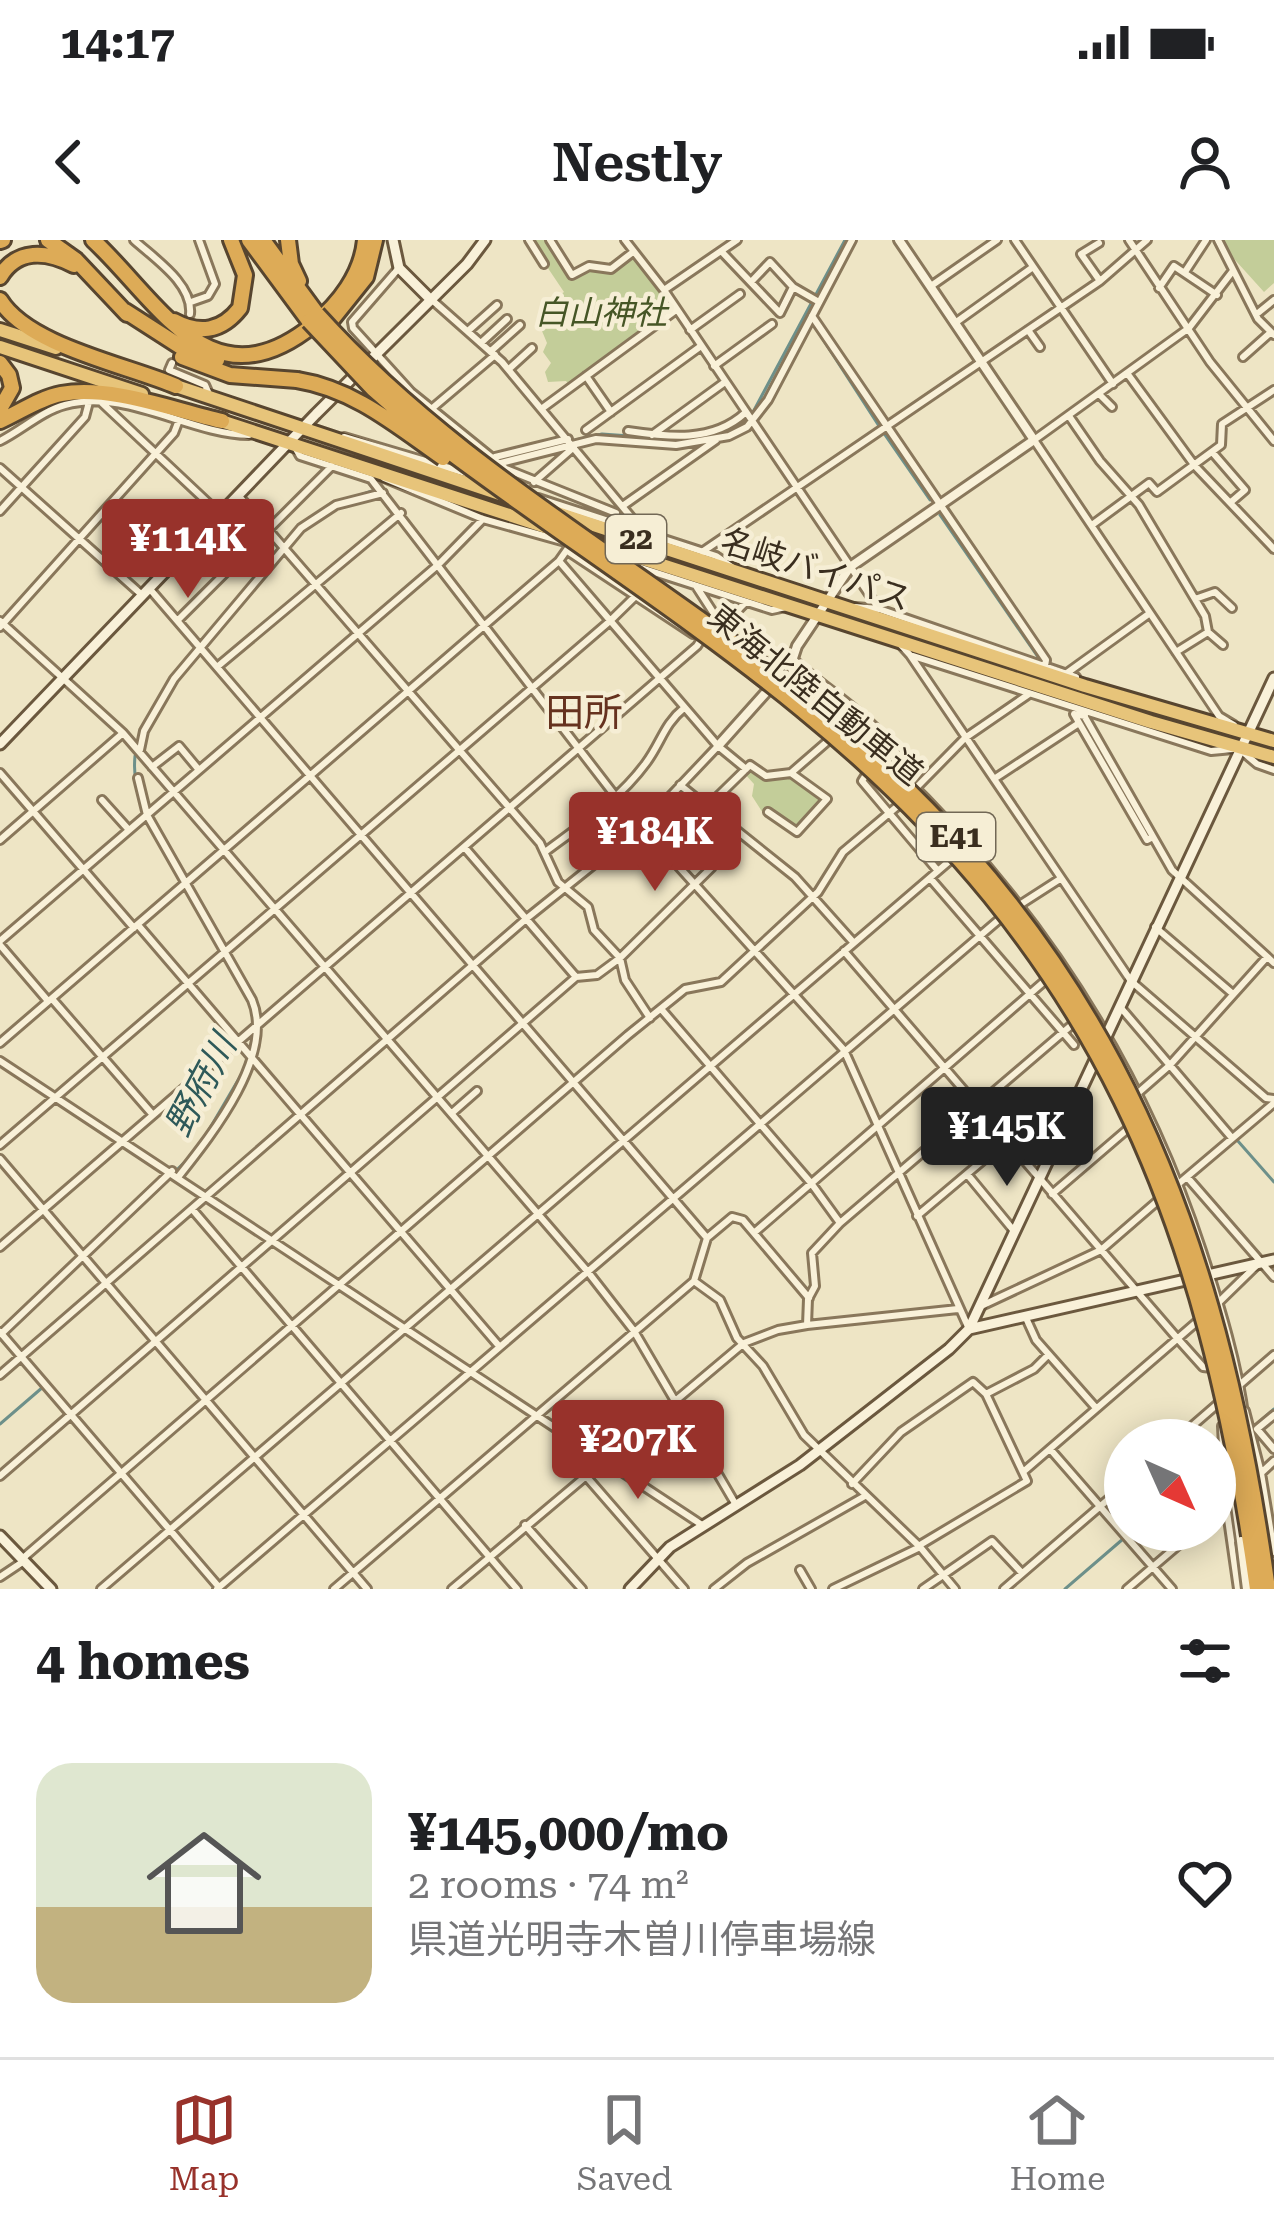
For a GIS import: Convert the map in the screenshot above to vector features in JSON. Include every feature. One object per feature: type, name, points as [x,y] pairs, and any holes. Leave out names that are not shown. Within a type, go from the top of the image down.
[{"type":"highway","points":[[48,240],[68,252],[157,341],[201,366],[246,377],[297,380],[358,400],[598,559]]},
{"type":"highway","points":[[91,240],[176,330],[196,344],[237,353],[265,350],[306,331],[332,308],[359,267],[365,240]]},
{"type":"highway","points":[[143,294],[187,328],[207,330],[226,323],[240,308],[246,288],[232,240]]},
{"type":"highway","name":"東海北陸自動車道","points":[[249,240],[316,316],[404,401],[486,467],[819,709],[953,834],[1027,922],[1114,1059],[1183,1214],[1233,1385],[1268,1589]]},
{"type":"highway","name":"東海北陸自動車道","points":[[263,240],[352,367],[419,429],[749,668],[873,770],[984,885],[1049,973],[1130,1114],[1185,1252],[1222,1384],[1257,1589]]},
{"type":"highway","points":[[288,240],[296,275],[316,316]]},
{"type":"highway","points":[[125,311],[166,339],[209,358],[240,362],[268,358],[312,338],[347,304],[366,277],[375,240]]},
{"type":"highway","points":[[0,277],[18,257],[34,254],[64,260],[93,278]]},
{"type":"highway","points":[[0,300],[16,320],[50,338],[176,386]]},
{"type":"highway","name":"名岐バイパス","points":[[0,330],[824,602],[1271,740]]},
{"type":"highway","name":"名岐バイパス","points":[[0,347],[789,607],[1274,757]]},
{"type":"highway","points":[[0,363],[12,388],[0,410]]},
{"type":"highway","points":[[0,421],[56,394],[81,393],[222,421]]},
{"type":"main road","points":[[393,240],[399,268],[429,298]]},
{"type":"main road","points":[[0,744],[485,240]]},
{"type":"main road","points":[[630,1589],[659,1557],[818,1450],[969,1329],[1274,678]]},
{"type":"main road","points":[[969,1329],[1274,1260]]},
{"type":"main road","points":[[0,1536],[51,1589]]},
{"type":"street","points":[[191,302],[208,296],[215,284],[199,240]]},
{"type":"street","points":[[529,240],[544,264]]},
{"type":"street","points":[[550,240],[572,274],[589,266],[611,269],[634,252]]},
{"type":"street","points":[[625,240],[664,290],[879,609]]},
{"type":"street","points":[[664,290],[737,240]]},
{"type":"street","points":[[617,513],[749,418],[852,240]]},
{"type":"street","points":[[899,240],[1220,716],[1246,734]]},
{"type":"street","points":[[930,287],[997,240]]},
{"type":"street","points":[[1015,240],[1113,384]]},
{"type":"street","points":[[1130,240],[1210,362],[1274,441]]},
{"type":"street","points":[[703,552],[1100,281],[1147,240]]},
{"type":"street","points":[[1184,273],[1206,240]]},
{"type":"street","points":[[1218,240],[1232,272],[1273,334],[1244,357]]},
{"type":"street","points":[[139,242],[185,290],[190,314]]},
{"type":"street","points":[[1099,243],[1082,254],[1100,281]]},
{"type":"street","points":[[722,252],[780,313],[794,287]]},
{"type":"street","points":[[751,281],[770,262],[794,287],[815,300]]},
{"type":"street","points":[[1159,288],[1174,266],[1216,295]]},
{"type":"street","points":[[955,323],[1033,267]]},
{"type":"street","points":[[399,268],[352,322],[353,328],[432,409],[496,465],[617,513],[641,531],[726,560],[735,571]]},
{"type":"street","points":[[0,1375],[473,964],[644,825],[768,690],[850,567],[1189,328],[1232,272]]},
{"type":"street","points":[[690,330],[740,294]]},
{"type":"street","points":[[429,298],[508,369],[571,443],[617,513],[641,531]]},
{"type":"street","points":[[1257,314],[1274,300]]},
{"type":"street","points":[[469,330],[496,305]]},
{"type":"street","points":[[543,408],[676,310]]},
{"type":"street","points":[[812,316],[1046,661],[1045,666]]},
{"type":"street","points":[[482,342],[507,319]]},
{"type":"street","points":[[714,366],[772,324]]},
{"type":"street","points":[[396,441],[520,325]]},
{"type":"street","points":[[1028,330],[1040,347]]},
{"type":"street","points":[[586,430],[701,346]]},
{"type":"street","points":[[508,369],[532,348]]},
{"type":"street","points":[[172,363],[170,370],[209,388],[209,397]]},
{"type":"street","points":[[1127,373],[1195,466],[1274,549]]},
{"type":"street","points":[[586,376],[610,412]]},
{"type":"street","points":[[652,435],[725,382]]},
{"type":"street","points":[[1091,526],[1149,483],[1157,492],[1213,453],[1224,438],[1222,424],[1274,389]]},
{"type":"street","points":[[1099,394],[1112,407]]},
{"type":"street","points":[[0,511],[85,417],[89,402]]},
{"type":"street","points":[[0,441],[58,407],[89,402],[236,435],[270,435]]},
{"type":"street","points":[[102,403],[220,514]]},
{"type":"street","points":[[1069,416],[1100,461],[1132,495],[1195,599],[1208,632],[1223,645]]},
{"type":"street","points":[[628,431],[675,438],[749,418]]},
{"type":"street","points":[[179,419],[174,433],[1,624],[123,734],[588,1272],[634,1331],[736,1504]]},
{"type":"street","points":[[328,437],[352,436],[617,513]]},
{"type":"street","points":[[496,465],[610,437],[676,445],[719,438]]},
{"type":"street","points":[[290,441],[301,456],[371,479],[616,797],[844,1050],[969,1329]]},
{"type":"street","points":[[534,482],[571,443]]},
{"type":"street","points":[[1213,453],[1245,490],[1230,503]]},
{"type":"street","points":[[178,621],[332,466]]},
{"type":"street","points":[[0,468],[178,621],[707,1238]]},
{"type":"street","points":[[380,471],[386,482],[570,548],[772,610],[789,607]]},
{"type":"street","points":[[139,752],[144,731],[166,692],[283,546],[325,510],[383,493]]},
{"type":"street","points":[[238,495],[510,808],[564,887],[588,907],[594,930],[620,958],[625,980],[650,1018]]},
{"type":"street","points":[[217,667],[400,513]]},
{"type":"street","points":[[153,1115],[0,943],[487,519]]},
{"type":"street","points":[[0,1043],[570,548]]},
{"type":"street","points":[[570,548],[702,640],[867,773],[953,859],[1047,980],[1130,1127],[1188,1280],[1220,1402],[1240,1541],[1241,1587]]},
{"type":"street","points":[[559,561],[718,746],[746,769]]},
{"type":"street","points":[[0,1145],[610,621],[654,575]]},
{"type":"street","points":[[654,575],[778,674]]},
{"type":"street","points":[[696,586],[718,624]]},
{"type":"street","points":[[1195,599],[1214,592],[1232,608]]},
{"type":"street","points":[[0,1247],[746,602]]},
{"type":"street","points":[[845,608],[879,609],[1067,674],[1085,686]]},
{"type":"street","points":[[1067,674],[1150,614]]},
{"type":"street","points":[[1176,652],[1208,632]]},
{"type":"street","points":[[898,641],[1131,981],[1274,1101],[1101,1250],[979,1306]]},
{"type":"street","points":[[797,646],[791,670],[800,684],[916,789],[1020,904],[1106,1034],[1138,1093],[1178,1185],[1209,1276],[1242,1402],[1255,1431],[1274,1552]]},
{"type":"street","points":[[910,656],[1029,694],[1082,717],[1211,751],[1239,749],[1257,764],[1274,770]]},
{"type":"street","points":[[792,658],[840,702],[878,726],[896,752],[892,767]]},
{"type":"street","points":[[0,1577],[685,989],[721,982],[813,895],[843,852],[901,804],[965,738],[1029,694]]},
{"type":"street","points":[[545,853],[616,797],[646,763],[668,721],[684,708]]},
{"type":"street","points":[[659,843],[750,765],[766,776],[791,773],[860,714]]},
{"type":"street","points":[[994,779],[1082,717]]},
{"type":"street","points":[[1082,717],[1178,878],[1270,960],[1138,1093]]},
{"type":"street","points":[[0,840],[123,734]]},
{"type":"street","points":[[152,767],[179,746],[199,770]]},
{"type":"street","points":[[0,772],[499,1346]]},
{"type":"street","points":[[769,812],[797,832],[827,799],[791,773]]},
{"type":"street","points":[[867,773],[862,781],[938,871]]},
{"type":"street","points":[[138,778],[145,816],[256,1006],[252,1057],[214,1127],[175,1173],[2,1335],[218,1589],[844,1050],[1002,918],[1060,878]]},
{"type":"street","points":[[680,785],[813,895],[854,943]]},
{"type":"street","points":[[102,800],[129,830]]},
{"type":"street","points":[[0,1476],[576,977],[597,975],[620,958],[712,867],[674,830]]},
{"type":"street","points":[[465,847],[576,977]]},
{"type":"street","points":[[100,1589],[953,859]]},
{"type":"street","points":[[930,878],[1074,1046]]},
{"type":"street","points":[[1155,927],[1234,994]]},
{"type":"street","points":[[844,951],[1177,1338],[1203,1367],[1211,1368]]},
{"type":"street","points":[[754,1233],[1047,980]]},
{"type":"street","points":[[1119,1006],[1232,1138]]},
{"type":"street","points":[[661,1009],[840,1223]]},
{"type":"street","points":[[807,1325],[815,1286],[812,1252],[1074,1023]]},
{"type":"street","points":[[0,1061],[702,1525]]},
{"type":"street","points":[[452,1113],[477,1091]]},
{"type":"street","points":[[1052,1194],[1130,1127]]},
{"type":"street","points":[[916,1216],[1006,1141]]},
{"type":"street","points":[[0,1159],[367,1589]]},
{"type":"street","points":[[968,1174],[1013,1231]]},
{"type":"street","points":[[1186,1177],[1274,1277]]},
{"type":"street","points":[[192,1209],[517,1589]]},
{"type":"street","points":[[334,1589],[694,1281],[707,1238],[732,1217],[743,1220],[809,1298]]},
{"type":"street","points":[[1023,1472],[1260,1263]]},
{"type":"street","points":[[694,1281],[720,1300],[737,1338],[818,1450],[919,1546],[955,1589]]},
{"type":"street","points":[[452,1589],[744,1343],[807,1325],[958,1309]]},
{"type":"street","points":[[1026,1318],[1048,1355],[1096,1408]]},
{"type":"street","points":[[986,1394],[1034,1369],[1048,1355]]},
{"type":"street","points":[[1200,1419],[1274,1355]]},
{"type":"street","points":[[833,1589],[919,1546],[1027,1481],[986,1394],[973,1382],[901,1432],[852,1484]]},
{"type":"street","points":[[1237,1516],[1245,1452],[1242,1402]]},
{"type":"street","points":[[1222,1415],[1222,1419]]},
{"type":"street","points":[[1255,1431],[1274,1415]]},
{"type":"street","points":[[1255,1431],[1274,1449]]},
{"type":"street","points":[[1050,1449],[1172,1589]]},
{"type":"street","points":[[1261,1473],[1274,1461]]},
{"type":"street","points":[[586,1475],[684,1589]]},
{"type":"street","points":[[714,1589],[747,1563],[865,1496]]},
{"type":"street","points":[[1004,1589],[1104,1502]]},
{"type":"street","points":[[525,1526],[576,1587]]},
{"type":"street","points":[[923,1589],[992,1541],[1022,1573]]},
{"type":"street","points":[[1127,1589],[1172,1551]]},
{"type":"street","points":[[1234,1551],[1241,1587]]},
{"type":"street","points":[[1241,1587],[1274,1567]]},
{"type":"street","points":[[800,1570],[811,1589]]},
{"type":"green space","name":"白山神社","points":[[529,240],[547,240],[573,279],[636,255],[674,306],[571,387],[566,381],[548,382],[545,372],[551,363],[543,352],[547,343],[537,319],[558,307],[553,300],[564,292]]},
{"type":"green space","points":[[1217,240],[1274,240],[1274,283],[1264,292]]},
{"type":"green space","points":[[750,765],[766,776],[791,773],[826,795],[818,813],[795,832],[778,818],[766,818],[752,796],[754,784],[744,773]]},
{"type":"waterway","name":"野府川","points":[[702,438],[739,425],[752,414],[845,240]]},
{"type":"waterway","points":[[815,327],[879,426]]},
{"type":"waterway","points":[[883,432],[930,500]]},
{"type":"waterway","name":"野府川","points":[[571,441],[602,434],[686,440]]},
{"type":"waterway","name":"野府川","points":[[500,459],[556,445]]},
{"type":"waterway","name":"野府川","points":[[346,500],[372,491]]},
{"type":"waterway","name":"野府川","points":[[304,522],[331,504]]},
{"type":"waterway","points":[[940,515],[1038,657]]},
{"type":"waterway","name":"野府川","points":[[199,645],[293,533]]},
{"type":"waterway","name":"野府川","points":[[151,714],[167,686]]},
{"type":"waterway","points":[[1080,717],[1148,835]]},
{"type":"waterway","name":"野府川","points":[[135,756],[140,801],[174,868]]},
{"type":"waterway","points":[[1186,877],[1205,837]]},
{"type":"waterway","points":[[1167,918],[1181,887]]},
{"type":"waterway","name":"野府川","points":[[241,986],[250,1004]]},
{"type":"waterway","points":[[1116,1029],[1122,1015]]},
{"type":"waterway","name":"野府川","points":[[203,1140],[244,1070]]},
{"type":"waterway","points":[[1237,1140],[1274,1182]]},
{"type":"waterway","name":"野府川","points":[[0,1424],[43,1387],[1,1339],[190,1157]]},
{"type":"waterway","points":[[1258,1423],[1274,1409]]},
{"type":"waterway","points":[[1065,1589],[1109,1551]]},
{"type":"district","name":"田所","points":[[584,712]]}]
